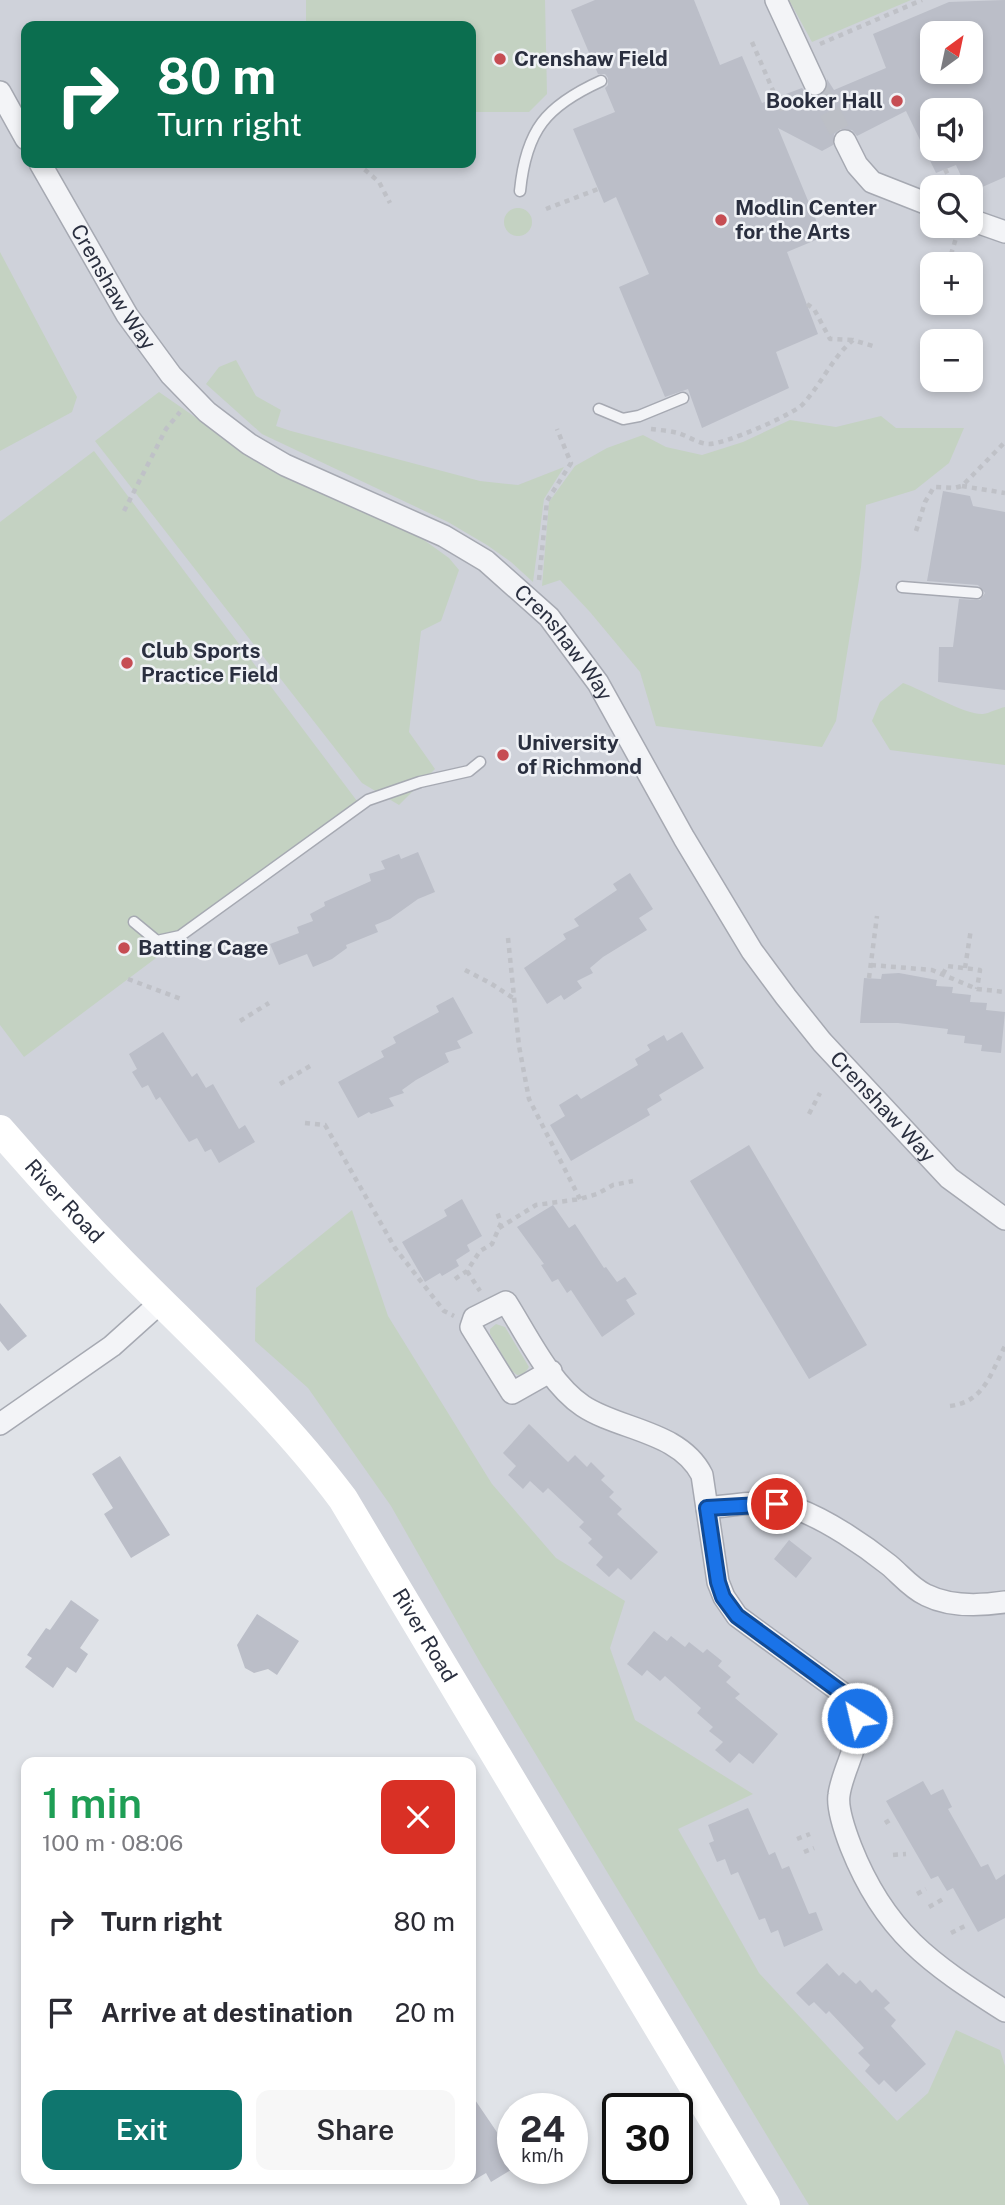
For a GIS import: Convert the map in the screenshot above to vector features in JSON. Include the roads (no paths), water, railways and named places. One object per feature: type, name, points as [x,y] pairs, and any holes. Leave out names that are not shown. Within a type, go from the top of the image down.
[{"type":"main road","name":"River Road","points":[[0,1130],[47,1184],[279,1420],[343,1499],[765,2205]]},
{"type":"street","points":[[776,0],[811,91]]},
{"type":"street","points":[[0,92],[21,130]]},
{"type":"street","points":[[845,141],[857,165],[872,181],[920,201]]},
{"type":"street","name":"Crenshaw Way","points":[[43,168],[127,315],[192,398],[249,444],[285,465],[444,536],[486,561],[539,607],[577,652],[598,683],[684,838],[752,951],[786,997],[840,1061],[949,1178],[1005,1219]]},
{"type":"street","points":[[983,228],[1005,232]]},
{"type":"street","points":[[0,1424],[112,1346],[161,1302]]},
{"type":"street","points":[[551,1371],[560,1386],[583,1406],[672,1445],[696,1463],[702,1475],[718,1582],[723,1597],[737,1616],[849,1698],[853,1704],[858,1732],[838,1796],[846,1834],[879,1905],[906,1939],[936,1964],[1005,2011]]},
{"type":"street","points":[[707,1508],[757,1503],[798,1509],[871,1552],[926,1595],[947,1603],[970,1605],[1005,1602]]},
{"type":"lane","points":[[520,191],[529,147],[540,125],[554,108],[572,94],[601,81]]},
{"type":"lane","points":[[599,409],[622,419],[639,416],[683,398]]},
{"type":"lane","points":[[902,587],[977,593]]},
{"type":"lane","points":[[134,922],[156,941],[180,936],[368,800],[420,782],[469,771],[480,762]]},
{"type":"tunnel","points":[[815,84],[845,141]]},
{"type":"place","name":"Crenshaw Field","points":[[500,59]]},
{"type":"place","name":"Booker Hall","points":[[897,101]]},
{"type":"place","name":"Modlin Center for the Arts","points":[[721,220]]},
{"type":"place","name":"Club Sports Practice Field","points":[[127,663]]},
{"type":"place","name":"University of Richmond","points":[[503,755]]},
{"type":"place","name":"Batting Cage","points":[[124,948]]}]
